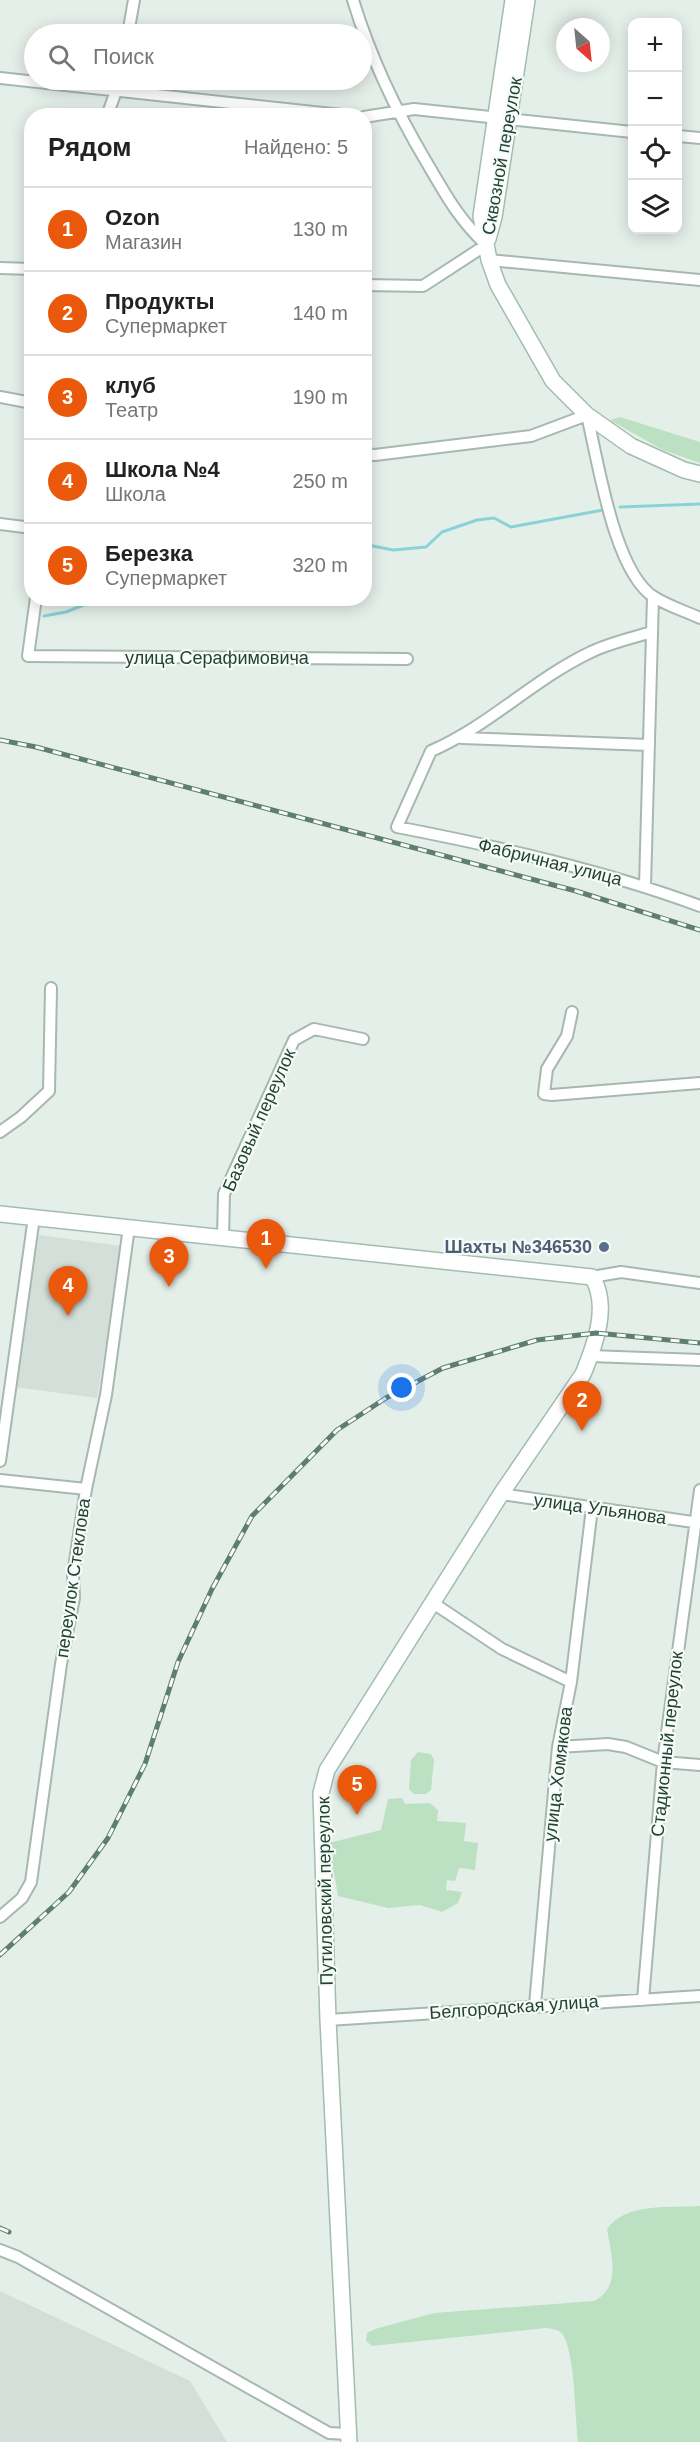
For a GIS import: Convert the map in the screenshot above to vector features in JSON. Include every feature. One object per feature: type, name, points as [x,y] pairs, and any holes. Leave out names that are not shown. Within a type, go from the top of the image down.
[{"type":"main road","name":"Сквозной переулок","points":[[503,118],[513,0]]},
{"type":"main road","name":"Сквозной переулок","points":[[527,0],[481,216],[488,253],[498,285],[553,381],[587,415],[630,446],[700,474]]},
{"type":"main road","points":[[0,1214],[592,1277]]},
{"type":"main road","name":"Путиловский переулок","points":[[348,2438],[327,2020],[321,1793],[327,1770],[501,1494],[583,1374],[590,1356],[602,1302],[598,1286],[592,1277]]},
{"type":"street","points":[[130,24],[134,0]]},
{"type":"street","points":[[353,0],[361,24]]},
{"type":"street","points":[[372,55],[397,112],[461,221],[488,253]]},
{"type":"street","points":[[0,78],[24,79]]},
{"type":"street","points":[[110,108],[116,90]]},
{"type":"street","points":[[156,90],[291,108]]},
{"type":"street","points":[[372,116],[414,109],[628,131]]},
{"type":"street","points":[[682,136],[700,138]]},
{"type":"street","points":[[372,285],[423,286],[488,253],[700,280]]},
{"type":"street","points":[[0,268],[24,269]]},
{"type":"street","points":[[0,397],[24,402]]},
{"type":"street","points":[[372,455],[531,436],[587,415],[613,524],[630,572],[653,597],[700,618]]},
{"type":"street","points":[[0,524],[24,527]]},
{"type":"street","points":[[645,886],[653,597]]},
{"type":"street","name":"улица Серафимовича","points":[[35,606],[28,656],[407,659]]},
{"type":"street","points":[[462,738],[549,676],[592,651],[652,632]]},
{"type":"street","points":[[462,738],[649,745]]},
{"type":"street","name":"Фабричная улица","points":[[462,738],[431,751],[397,827],[591,871],[645,886],[700,906]]},
{"type":"street","points":[[0,1132],[21,1117],[49,1091],[51,988]]},
{"type":"street","points":[[572,1012],[567,1036],[547,1069],[544,1094],[700,1083]]},
{"type":"street","name":"Базовый переулок","points":[[223,1238],[224,1194],[294,1040],[315,1029],[363,1039]]},
{"type":"street","points":[[0,1461],[34,1217]]},
{"type":"street","name":"переулок Стеклова","points":[[0,1917],[22,1898],[31,1882],[61,1664],[74,1598],[73,1574],[86,1488],[106,1395],[129,1227]]},
{"type":"street","points":[[592,1277],[621,1272],[700,1284]]},
{"type":"street","points":[[590,1356],[700,1360]]},
{"type":"street","points":[[0,1480],[86,1488]]},
{"type":"street","name":"Стадионный переулок","points":[[643,2000],[663,1762],[700,1490]]},
{"type":"street","name":"улица Ульянова","points":[[501,1494],[697,1523]]},
{"type":"street","name":"улица Хомякова","points":[[535,2005],[558,1747],[571,1682],[592,1508]]},
{"type":"street","points":[[433,1603],[502,1649],[571,1682]]},
{"type":"street","points":[[558,1747],[608,1744],[626,1747],[663,1762],[700,1765]]},
{"type":"street","name":"Белгородская улица","points":[[327,2020],[700,1996]]},
{"type":"street","points":[[0,2250],[18,2257],[329,2433],[348,2438]]},
{"type":"shaded area","points":[[39,1235],[122,1246],[97,1398],[15,1387]]},
{"type":"shaded area","points":[[0,2291],[190,2381],[227,2442],[0,2442]]},
{"type":"green space","points":[[620,417],[700,442],[700,463],[663,450],[610,420]]},
{"type":"green space","points":[[418,1752],[431,1754],[434,1760],[431,1790],[426,1794],[414,1794],[409,1789],[411,1760]]},
{"type":"green space","points":[[402,1798],[405,1804],[430,1803],[438,1810],[437,1821],[466,1823],[464,1841],[478,1843],[475,1870],[459,1868],[455,1881],[447,1880],[446,1890],[462,1892],[458,1903],[442,1912],[420,1905],[388,1908],[338,1896],[329,1843],[381,1830],[388,1799]]},
{"type":"green space","points":[[700,2206],[700,2442],[578,2442],[571,2361],[564,2336],[555,2330],[546,2328],[372,2346],[366,2341],[367,2333],[375,2329],[434,2313],[594,2301],[603,2295],[611,2279],[612,2259],[607,2229],[615,2220],[625,2214],[649,2208]]},
{"type":"waterway","points":[[620,507],[700,504]]},
{"type":"waterway","points":[[372,546],[393,550],[426,547],[442,532],[477,520],[494,518],[511,527],[603,510]]},
{"type":"waterway","points":[[44,616],[66,612],[81,606]]},
{"type":"railway","points":[[0,740],[36,747],[576,891],[700,930]]},
{"type":"railway","points":[[0,1955],[69,1892],[108,1838],[145,1764],[178,1662],[212,1589],[252,1516],[337,1430],[386,1398],[443,1368],[537,1340],[596,1333],[700,1343]]},
{"type":"railway","points":[[0,2228],[9,2232]]},
{"type":"place","name":"Шахты №346530","points":[[604,1247]]},
{"type":"place","name":"Ozon","points":[[266,1269]]},
{"type":"place","name":"клуб","points":[[169,1287]]},
{"type":"place","name":"Школа №4","points":[[68,1316]]},
{"type":"place","name":"Продукты","points":[[582,1431]]},
{"type":"place","name":"Березка","points":[[357,1815]]}]
